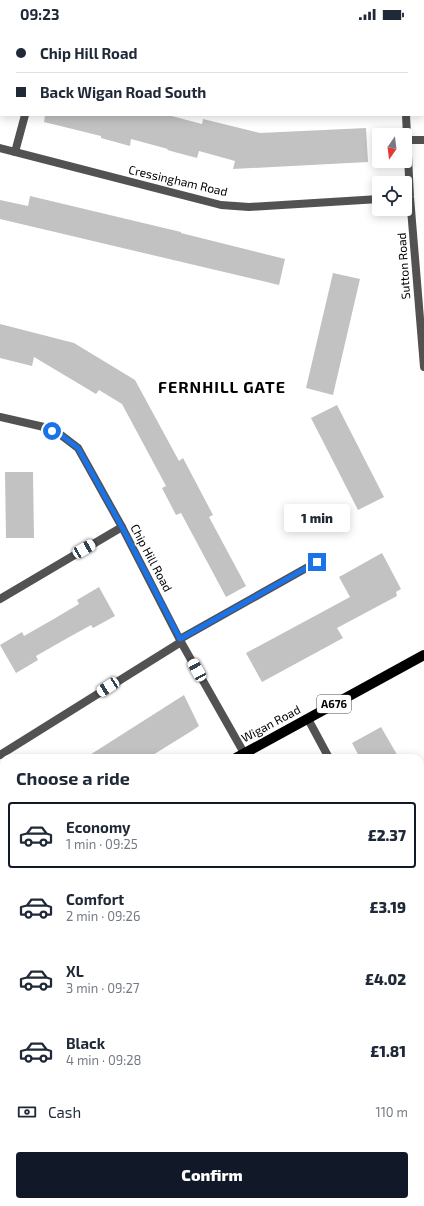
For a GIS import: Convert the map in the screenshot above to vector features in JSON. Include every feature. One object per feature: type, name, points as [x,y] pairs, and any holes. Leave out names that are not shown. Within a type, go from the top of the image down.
[{"type":"main road","name":"Wigan Road","points":[[242,754],[424,655]]},
{"type":"street","points":[[15,152],[25,116]]},
{"type":"street","name":"Sutton Road","points":[[406,116],[407,128]]},
{"type":"street","points":[[412,140],[424,140]]},
{"type":"street","name":"Cressingham Road","points":[[0,148],[221,205],[250,207],[372,199]]},
{"type":"street","name":"Sutton Road","points":[[410,216],[424,367]]},
{"type":"street","name":"Chip Hill Road","points":[[0,417],[44,427],[61,435],[78,448],[122,527],[239,754]]},
{"type":"street","points":[[0,599],[122,527]]},
{"type":"street","points":[[2,754],[181,640],[317,562]]},
{"type":"street","points":[[308,719],[327,754]]},
{"type":"building","points":[[45,116],[172,116],[202,124],[203,119],[260,133],[366,128],[368,162],[233,169],[235,161],[199,151],[197,158],[131,139],[130,146],[101,138],[101,136],[44,122]]},
{"type":"building","points":[[30,196],[181,232],[285,259],[279,285],[0,219],[0,200],[28,206]]},
{"type":"building","points":[[333,273],[360,279],[333,395],[306,388]]},
{"type":"building","points":[[0,324],[74,343],[135,380],[179,461],[183,458],[213,515],[209,517],[246,586],[226,597],[181,513],[176,515],[162,488],[166,486],[122,404],[99,390],[96,394],[34,357],[32,366],[0,358]]},
{"type":"building","points":[[337,405],[384,497],[358,510],[311,418]]},
{"type":"building","points":[[5,472],[33,472],[34,538],[6,538]]},
{"type":"building","points":[[382,553],[401,589],[396,592],[397,596],[337,628],[343,638],[262,682],[246,653],[350,597],[339,577]]},
{"type":"building","points":[[99,587],[115,616],[93,628],[91,625],[36,656],[38,660],[16,673],[0,645],[22,632],[24,636],[52,620],[79,604],[77,600]]},
{"type":"building","points":[[184,695],[199,726],[154,754],[91,754]]},
{"type":"building","points":[[381,727],[397,754],[358,754],[352,743]]},
{"type":"district","name":"FERNHILL GATE","points":[[222,387]]},
{"type":"route","points":[[52,431],[61,435],[78,448],[122,527],[180,639],[317,562]]}]
